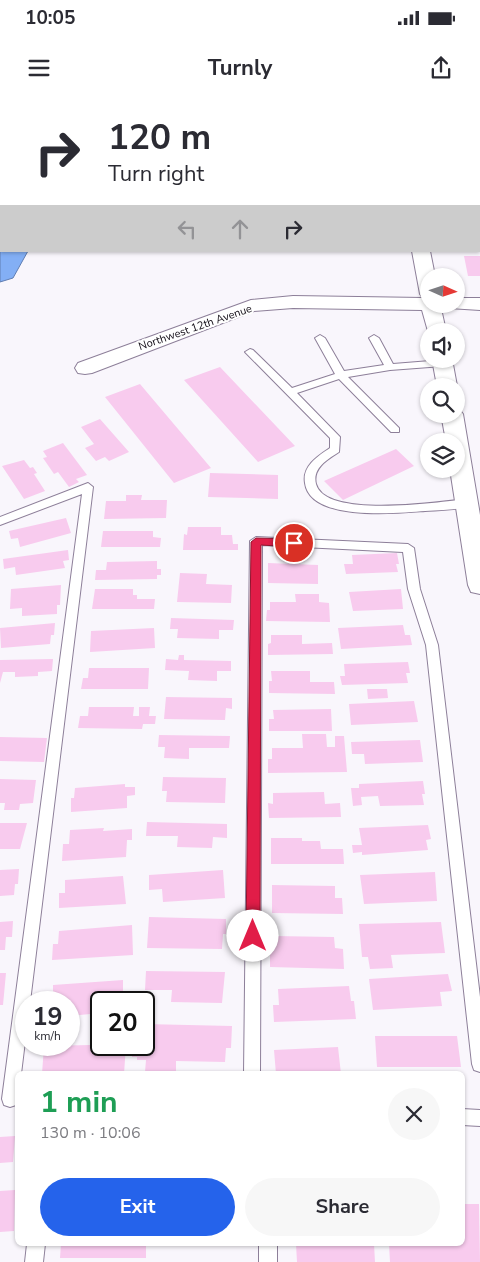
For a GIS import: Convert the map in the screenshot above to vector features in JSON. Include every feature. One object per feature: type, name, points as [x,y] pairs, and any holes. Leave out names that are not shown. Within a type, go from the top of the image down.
[{"type":"street","points":[[421,252],[424,268]]},
{"type":"street","name":"Northwest 12th Avenue","points":[[85,368],[251,306],[293,302],[420,304]]},
{"type":"street","points":[[465,304],[480,304]]},
{"type":"street","points":[[453,423],[480,585]]},
{"type":"lane","points":[[320,338],[341,375],[394,430]]},
{"type":"lane","points":[[374,338],[390,367]]},
{"type":"lane","points":[[250,352],[335,437],[335,449],[313,467],[308,480],[313,494],[326,504],[345,508],[372,510],[466,503]]},
{"type":"lane","points":[[291,392],[341,375],[420,364]]},
{"type":"lane","points":[[0,521],[88,487],[9,1099]]},
{"type":"lane","points":[[252,1071],[256,542],[408,548],[414,589],[432,644],[480,1064]]},
{"type":"lane","points":[[465,1117],[480,1118]]},
{"type":"lane","points":[[34,1262],[36,1246]]},
{"type":"lane","points":[[268,1246],[268,1262]]},
{"type":"water","points":[[0,252],[27,252],[13,278],[0,282]]},
{"type":"building","points":[[464,256],[480,256],[480,276],[468,276]]},
{"type":"building","points":[[220,367],[295,446],[258,462],[184,380]]},
{"type":"building","points":[[140,384],[211,468],[174,483],[105,397]]},
{"type":"building","points":[[100,419],[129,452],[109,461],[105,457],[96,461],[85,448],[94,444],[81,427]]},
{"type":"building","points":[[63,443],[87,475],[76,479],[79,482],[69,487],[58,472],[54,474],[43,458],[47,457],[43,451]]},
{"type":"building","points":[[396,449],[414,466],[343,500],[324,481]]},
{"type":"building","points":[[24,460],[30,468],[33,467],[37,473],[34,474],[45,491],[24,499],[2,466]]},
{"type":"building","points":[[210,473],[278,475],[278,499],[208,497]]},
{"type":"building","points":[[126,495],[142,495],[141,500],[167,500],[166,518],[104,519],[106,501],[126,501]]},
{"type":"building","points":[[66,518],[71,533],[20,547],[18,538],[11,539],[9,531]]},
{"type":"building","points":[[188,527],[221,527],[221,535],[232,535],[233,544],[238,544],[238,550],[183,550],[184,534],[187,535]]},
{"type":"building","points":[[103,531],[153,531],[153,537],[161,538],[160,547],[101,547]]},
{"type":"building","points":[[68,550],[69,560],[63,561],[65,568],[16,575],[15,567],[4,569],[3,559]]},
{"type":"building","points":[[397,553],[399,564],[396,564],[398,572],[346,574],[344,564],[353,564],[352,555]]},
{"type":"building","points":[[157,561],[157,569],[161,569],[161,575],[157,575],[157,579],[95,580],[96,570],[106,570],[107,562]]},
{"type":"building","points":[[268,563],[318,565],[318,584],[268,583]]},
{"type":"building","points":[[180,573],[207,574],[206,584],[232,585],[231,603],[177,602]]},
{"type":"building","points":[[61,585],[60,605],[57,605],[57,614],[22,616],[22,608],[10,609],[11,589]]},
{"type":"building","points":[[95,589],[133,589],[133,595],[137,595],[137,599],[155,599],[154,609],[92,609]]},
{"type":"building","points":[[401,589],[403,609],[353,611],[349,592]]},
{"type":"building","points":[[295,594],[319,594],[319,602],[329,603],[330,622],[266,621],[267,610],[270,610],[270,602],[296,602]]},
{"type":"building","points":[[171,618],[234,620],[233,630],[219,630],[219,639],[177,638],[178,629],[170,629]]},
{"type":"building","points":[[55,623],[54,635],[51,635],[50,644],[1,648],[0,628]]},
{"type":"building","points":[[403,625],[405,635],[410,635],[412,645],[341,649],[338,628]]},
{"type":"building","points":[[154,628],[155,648],[90,652],[91,631]]},
{"type":"building","points":[[271,635],[302,635],[302,644],[332,643],[333,654],[268,655],[268,644],[271,643]]},
{"type":"building","points":[[179,655],[184,655],[184,660],[231,661],[231,671],[217,671],[217,681],[188,680],[189,671],[165,670],[166,659],[178,660]]},
{"type":"building","points":[[53,659],[52,671],[38,672],[38,676],[15,677],[15,672],[3,672],[0,683],[0,660]]},
{"type":"building","points":[[408,662],[410,673],[406,673],[408,683],[342,685],[340,676],[345,676],[344,664]]},
{"type":"building","points":[[89,668],[149,668],[148,689],[81,689],[83,678],[88,678]]},
{"type":"building","points":[[271,671],[310,671],[310,682],[334,682],[335,694],[269,693],[269,681],[272,681]]},
{"type":"building","points":[[367,689],[387,689],[388,698],[368,699]]},
{"type":"building","points":[[166,697],[232,698],[232,709],[226,708],[225,720],[164,719]]},
{"type":"building","points":[[414,701],[418,722],[351,725],[349,704]]},
{"type":"building","points":[[89,707],[134,707],[133,716],[139,716],[139,707],[150,707],[149,716],[156,716],[155,724],[143,724],[142,729],[78,728],[80,716],[88,716]]},
{"type":"building","points":[[331,709],[332,731],[269,731],[269,719],[274,719],[273,710]]},
{"type":"building","points":[[302,734],[326,734],[327,747],[335,747],[335,736],[344,736],[347,772],[268,773],[268,759],[272,759],[272,748],[303,748]]},
{"type":"building","points":[[159,735],[230,736],[229,748],[189,748],[189,759],[164,758],[165,747],[158,747]]},
{"type":"building","points":[[0,737],[47,738],[44,762],[0,761]]},
{"type":"building","points":[[420,740],[423,762],[365,764],[364,754],[352,754],[351,742]]},
{"type":"building","points":[[163,777],[226,778],[225,803],[166,802],[167,791],[162,791]]},
{"type":"building","points":[[0,779],[36,780],[33,803],[20,804],[19,810],[4,810],[5,803],[0,803]]},
{"type":"building","points":[[423,781],[425,794],[422,794],[424,805],[380,806],[378,796],[361,797],[362,805],[353,806],[351,788],[359,788],[359,784]]},
{"type":"building","points":[[125,784],[125,787],[135,787],[135,795],[127,796],[127,808],[71,812],[71,798],[74,798],[75,788]]},
{"type":"building","points":[[324,792],[325,804],[340,803],[341,817],[269,818],[268,803],[273,804],[273,793]]},
{"type":"building","points":[[147,822],[227,824],[227,838],[213,837],[212,848],[177,847],[178,836],[146,836]]},
{"type":"building","points":[[0,823],[27,823],[20,849],[0,849]]},
{"type":"building","points":[[428,825],[431,839],[426,840],[428,850],[362,855],[362,852],[353,853],[352,845],[362,845],[359,828]]},
{"type":"building","points":[[104,828],[103,831],[132,829],[132,840],[127,840],[126,857],[62,861],[63,844],[69,844],[70,830]]},
{"type":"building","points":[[271,838],[302,838],[302,841],[320,841],[321,849],[343,849],[344,864],[271,864]]},
{"type":"building","points":[[19,869],[18,884],[15,884],[14,895],[0,896],[0,870]]},
{"type":"building","points":[[223,870],[225,898],[163,902],[162,889],[149,890],[149,875]]},
{"type":"building","points":[[435,872],[437,901],[364,904],[360,875]]},
{"type":"building","points":[[123,876],[126,904],[59,908],[59,893],[65,893],[65,880]]},
{"type":"building","points":[[272,885],[335,886],[335,898],[342,898],[343,914],[272,913]]},
{"type":"building","points":[[149,917],[226,919],[226,934],[223,934],[222,949],[147,948]]},
{"type":"building","points":[[13,921],[12,937],[6,937],[5,950],[0,950],[0,922]]},
{"type":"building","points":[[441,922],[445,953],[391,955],[393,968],[370,969],[368,957],[362,957],[359,924]]},
{"type":"building","points":[[132,925],[133,955],[52,960],[53,944],[58,944],[59,931]]},
{"type":"building","points":[[274,936],[334,937],[335,948],[343,949],[344,969],[270,967],[270,951],[274,951]]},
{"type":"building","points":[[146,971],[225,972],[222,1003],[171,1002],[172,990],[145,990]]},
{"type":"building","points":[[0,973],[6,973],[3,1005],[0,1005]]},
{"type":"building","points":[[448,974],[452,991],[440,992],[442,1006],[373,1010],[369,979]]},
{"type":"building","points":[[123,980],[123,991],[90,991],[90,1014],[80,1015],[80,991],[53,991],[53,985]]},
{"type":"building","points":[[349,986],[351,1001],[354,1001],[356,1019],[274,1022],[273,1005],[279,1005],[278,989]]},
{"type":"building","points":[[155,1024],[232,1026],[231,1048],[226,1048],[225,1062],[176,1061],[176,1071],[145,1071],[146,1060],[137,1060],[137,1057],[132,1057],[155,1056]]},
{"type":"building","points":[[375,1036],[457,1036],[461,1067],[377,1067]]},
{"type":"building","points":[[80,1045],[90,1045],[90,1056],[125,1056],[124,1071],[42,1071],[43,1056],[80,1056]]},
{"type":"building","points":[[338,1047],[341,1071],[276,1071],[274,1050]]},
{"type":"building","points":[[15,1136],[13,1162],[0,1163],[0,1137]]},
{"type":"building","points":[[15,1190],[14,1231],[0,1232],[0,1191]]},
{"type":"building","points":[[465,1204],[479,1204],[480,1262],[390,1262],[389,1246],[465,1246]]},
{"type":"building","points":[[61,1246],[146,1246],[146,1258],[60,1258]]},
{"type":"building","points":[[296,1246],[374,1246],[375,1262],[297,1262]]},
{"type":"route","points":[[253,936],[256,542],[294,543]]}]
